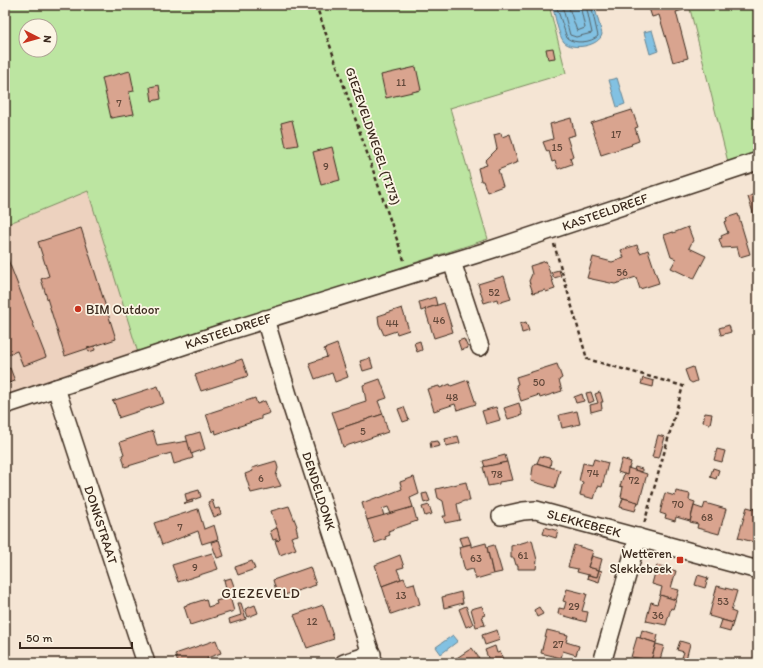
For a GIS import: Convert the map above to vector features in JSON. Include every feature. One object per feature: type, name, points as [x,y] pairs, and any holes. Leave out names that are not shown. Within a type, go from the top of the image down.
[{"type":"street","name":"KASTEELDREEF","points":[[5,405],[265,319],[452,262],[758,161]]},
{"type":"street","points":[[452,262],[480,347]]},
{"type":"street","name":"DENDELDONK","points":[[265,319],[373,659]]},
{"type":"street","name":"DONKSTRAAT","points":[[56,388],[146,663]]},
{"type":"street","name":"SLEKKEBEEK","points":[[501,516],[523,511],[536,510],[758,570]]},
{"type":"street","points":[[602,663],[638,537]]},
{"type":"street","points":[[344,663],[373,659]]},
{"type":"path","name":"GIEZEVELDWEGEL (T173)","points":[[316,5],[409,274]]},
{"type":"path","points":[[550,230],[587,359],[683,386],[644,526],[638,537]]},
{"type":"shaded area","points":[[88,191],[138,353],[5,395],[5,225]]},
{"type":"green space","points":[[5,5],[549,5],[566,73],[450,108],[488,239],[138,353],[88,191],[5,225]]},
{"type":"green space","points":[[689,5],[758,5],[758,152],[728,162]]},
{"type":"water","points":[[552,5],[594,5],[602,34],[600,38],[596,42],[585,46],[579,47],[568,45],[564,42],[560,35]]},
{"type":"water","points":[[652,30],[658,51],[650,54],[644,32]]},
{"type":"water","points":[[617,78],[625,104],[617,107],[609,80]]},
{"type":"water","points":[[453,635],[458,641],[441,654],[436,647]]},
{"type":"building","points":[[648,5],[681,5],[683,10],[676,12],[688,58],[673,62],[659,15],[652,17]]},
{"type":"building","points":[[553,48],[555,58],[548,59],[546,49]]},
{"type":"building","points":[[416,67],[421,90],[386,98],[381,75]]},
{"type":"building","points":[[130,71],[134,91],[129,92],[134,114],[111,118],[102,78]]},
{"type":"building","points":[[159,85],[161,99],[152,101],[150,87]]},
{"type":"building","points":[[632,110],[638,127],[635,128],[639,141],[631,144],[632,145],[601,155],[591,123]]},
{"type":"building","points":[[571,118],[575,135],[567,137],[573,156],[570,158],[572,164],[558,169],[555,161],[552,162],[549,151],[547,152],[543,142],[553,139],[550,124]]},
{"type":"building","points":[[292,120],[298,145],[286,147],[281,123]]},
{"type":"building","points":[[501,133],[502,137],[510,134],[518,162],[498,170],[503,186],[487,192],[483,181],[481,181],[478,168],[487,165],[485,161],[497,149],[494,135]]},
{"type":"building","points":[[332,147],[340,180],[321,185],[313,152]]},
{"type":"building","points":[[758,192],[758,221],[756,222],[748,197]]},
{"type":"building","points":[[738,214],[750,254],[740,257],[737,247],[722,248],[719,239],[722,238],[721,236],[728,233],[724,222],[727,221],[726,218]]},
{"type":"building","points":[[688,227],[693,240],[689,248],[706,256],[694,279],[671,268],[676,259],[671,257],[664,235]]},
{"type":"building","name":"BIM Outdoor","points":[[81,228],[116,339],[65,356],[41,279],[49,276],[38,242]]},
{"type":"building","points":[[637,245],[640,253],[648,250],[659,283],[640,289],[636,277],[615,284],[587,278],[593,257],[612,262],[624,258],[621,250]]},
{"type":"building","points":[[5,252],[46,357],[23,366],[17,351],[7,355],[5,350]]},
{"type":"building","points":[[546,261],[555,289],[546,292],[545,290],[533,293],[529,281],[532,274],[530,266]]},
{"type":"building","points":[[559,270],[561,276],[554,278],[551,272]]},
{"type":"building","points":[[504,276],[511,299],[498,303],[497,299],[484,303],[478,284]]},
{"type":"building","points":[[435,297],[437,305],[421,311],[419,302]]},
{"type":"building","points":[[444,303],[453,332],[434,338],[425,309]]},
{"type":"building","points":[[402,308],[409,330],[397,334],[396,331],[384,335],[379,324],[378,316]]},
{"type":"building","points":[[526,322],[529,331],[522,333],[520,324]]},
{"type":"building","points":[[729,325],[731,332],[721,335],[719,328]]},
{"type":"building","points":[[464,339],[468,348],[461,350],[458,341]]},
{"type":"building","points":[[420,341],[422,350],[417,352],[414,343]]},
{"type":"building","points":[[337,344],[348,377],[335,382],[332,373],[315,379],[309,363],[327,357],[324,349]]},
{"type":"building","points":[[94,346],[95,350],[89,352],[87,348]]},
{"type":"building","points":[[370,358],[373,368],[363,371],[360,361]]},
{"type":"building","points":[[242,359],[248,376],[201,391],[195,375]]},
{"type":"building","points":[[557,364],[562,378],[559,380],[562,391],[540,398],[539,395],[521,401],[516,385],[518,384],[516,377]]},
{"type":"building","points":[[693,367],[697,381],[692,383],[689,381],[685,370]]},
{"type":"building","points":[[10,368],[15,381],[9,383],[5,370]]},
{"type":"building","points":[[643,378],[654,381],[653,387],[641,384]]},
{"type":"building","points":[[380,379],[387,398],[378,401],[383,414],[338,429],[332,412],[366,401],[363,385]]},
{"type":"building","points":[[468,380],[476,404],[457,410],[455,404],[434,411],[427,389],[439,386],[440,388],[450,384],[451,386]]},
{"type":"building","points":[[158,386],[164,403],[118,418],[119,417],[114,402],[112,401]]},
{"type":"building","points":[[591,392],[594,401],[589,403],[586,393]]},
{"type":"building","points":[[600,392],[603,402],[601,402],[602,409],[591,412],[590,405],[598,403],[595,394]]},
{"type":"building","points":[[582,394],[584,401],[576,403],[574,397]]},
{"type":"building","points":[[255,398],[257,404],[265,401],[270,413],[261,416],[261,419],[216,434],[215,430],[212,432],[206,414]]},
{"type":"building","points":[[519,403],[522,415],[508,419],[504,408]]},
{"type":"building","points":[[404,407],[409,420],[403,422],[398,409]]},
{"type":"building","points":[[496,407],[500,420],[486,424],[482,411]]},
{"type":"building","points":[[577,411],[580,424],[562,428],[559,415]]},
{"type":"building","points":[[705,413],[712,414],[710,424],[703,422]]},
{"type":"building","points":[[383,414],[388,432],[343,447],[338,429]]},
{"type":"building","points":[[153,431],[157,446],[188,441],[193,458],[174,464],[171,453],[125,467],[122,455],[124,454],[120,442]]},
{"type":"building","points":[[200,432],[205,449],[191,454],[186,436]]},
{"type":"building","points":[[658,435],[665,437],[659,458],[652,457]]},
{"type":"building","points":[[458,436],[460,443],[446,446],[445,439]]},
{"type":"building","points":[[438,441],[440,446],[431,448],[430,442]]},
{"type":"building","points":[[717,449],[725,451],[722,462],[714,460]]},
{"type":"building","points":[[505,455],[507,462],[485,467],[483,461]]},
{"type":"building","points":[[540,456],[551,460],[550,467],[537,463]]},
{"type":"building","points":[[594,459],[608,463],[602,487],[598,486],[594,499],[580,495],[583,482],[579,481],[583,463],[592,465]]},
{"type":"building","points":[[622,459],[631,462],[627,475],[618,472]]},
{"type":"building","points":[[276,461],[278,468],[276,476],[281,486],[251,493],[245,474],[253,471],[252,468]]},
{"type":"building","points":[[507,462],[512,480],[499,482],[499,484],[488,486],[483,467]]},
{"type":"building","points":[[536,463],[560,470],[555,488],[531,481],[533,467]]},
{"type":"building","points":[[635,467],[642,469],[642,472],[634,470]]},
{"type":"building","points":[[628,468],[647,474],[639,503],[621,497],[623,487],[620,486],[624,474],[627,475]]},
{"type":"building","points":[[713,468],[719,470],[716,479],[710,477]]},
{"type":"building","points":[[414,477],[419,494],[410,498],[413,507],[391,514],[388,507],[382,509],[384,516],[367,520],[362,503],[402,489],[400,482]]},
{"type":"building","points":[[466,482],[470,501],[464,501],[457,504],[460,520],[445,523],[443,516],[446,516],[443,501],[438,498],[436,489]]},
{"type":"building","points":[[199,490],[201,497],[187,502],[185,494]]},
{"type":"building","points":[[676,491],[690,494],[689,500],[695,502],[690,521],[676,517],[675,521],[665,518],[666,515],[660,513],[665,493],[675,496]]},
{"type":"building","points":[[427,493],[430,501],[424,503],[422,494]]},
{"type":"building","points":[[623,498],[638,502],[635,511],[620,507]]},
{"type":"building","points":[[192,500],[193,502],[184,503]]},
{"type":"building","points":[[212,500],[215,509],[219,508],[221,514],[214,517],[208,502]]},
{"type":"building","points":[[705,503],[726,509],[719,534],[697,528],[698,524],[690,522],[694,506],[703,509]]},
{"type":"building","points":[[429,505],[432,514],[425,516],[422,507]]},
{"type":"building","points":[[289,506],[297,526],[298,535],[291,537],[296,549],[280,555],[275,541],[280,539],[271,511]]},
{"type":"building","points":[[413,507],[417,521],[388,531],[390,535],[385,537],[386,539],[375,543],[367,520]]},
{"type":"building","points":[[747,507],[758,510],[758,543],[738,538]]},
{"type":"building","points":[[198,509],[204,529],[214,525],[218,539],[202,544],[198,531],[162,545],[154,523]]},
{"type":"building","points":[[545,527],[558,531],[556,538],[543,534]]},
{"type":"building","points":[[277,528],[280,539],[278,541],[277,539],[273,540],[270,531]]},
{"type":"building","points":[[468,536],[471,544],[462,546],[459,538]]},
{"type":"building","points":[[219,540],[224,556],[217,558],[211,542]]},
{"type":"building","points":[[532,540],[537,560],[536,569],[518,569],[518,565],[516,565],[514,558],[511,558],[511,546]]},
{"type":"building","points":[[486,543],[493,574],[476,579],[473,569],[465,571],[459,547],[471,544],[471,547]]},
{"type":"building","points":[[494,545],[502,572],[493,574],[487,547]]},
{"type":"building","points":[[574,545],[593,551],[588,567],[599,570],[597,577],[577,572],[578,569],[568,567]]},
{"type":"building","points":[[212,553],[218,569],[178,582],[172,565]]},
{"type":"building","points":[[400,555],[404,567],[397,569],[401,579],[382,586],[375,565]]},
{"type":"building","points":[[592,556],[602,559],[599,570],[588,567]]},
{"type":"building","points":[[252,561],[255,569],[238,575],[235,567]]},
{"type":"building","points":[[657,565],[676,571],[671,588],[679,590],[676,600],[660,595],[662,587],[652,584]]},
{"type":"building","points":[[310,567],[316,585],[278,597],[273,580]]},
{"type":"building","points":[[599,570],[602,571],[599,582],[587,578],[588,575],[597,577]]},
{"type":"building","points":[[698,575],[708,578],[705,588],[695,585]]},
{"type":"building","points":[[231,578],[235,589],[227,592],[224,580]]},
{"type":"building","points":[[404,578],[407,585],[414,583],[420,604],[391,614],[382,586]]},
{"type":"building","points":[[717,586],[737,591],[731,611],[736,613],[733,623],[709,616]]},
{"type":"building","points":[[567,589],[587,594],[582,611],[588,612],[586,622],[558,614],[559,608],[564,609],[566,602],[563,601]]},
{"type":"building","points":[[461,592],[463,603],[444,608],[442,597]]},
{"type":"building","points":[[660,595],[676,600],[673,609],[671,608],[666,625],[646,621],[651,602],[657,604]]},
{"type":"building","points":[[230,597],[234,611],[190,625],[184,606],[206,599],[208,607],[217,604],[216,601]]},
{"type":"building","points":[[758,602],[758,619],[753,618]]},
{"type":"building","points":[[238,603],[241,603],[246,619],[230,624],[229,619],[241,615]]},
{"type":"building","points":[[255,605],[258,613],[248,617],[245,609]]},
{"type":"building","points":[[323,605],[334,639],[307,648],[294,615]]},
{"type":"building","points":[[466,606],[473,624],[466,627],[459,609]]},
{"type":"building","points":[[482,606],[485,615],[482,616],[485,625],[476,627],[471,609]]},
{"type":"building","points":[[539,607],[543,614],[537,617],[534,610]]},
{"type":"building","points":[[722,620],[733,623],[730,632],[719,629]]},
{"type":"building","points":[[497,630],[500,640],[485,645],[482,635]]},
{"type":"building","points":[[547,630],[568,635],[566,642],[579,646],[576,655],[563,651],[561,658],[541,653]]},
{"type":"building","points":[[642,630],[658,635],[656,643],[640,638]]},
{"type":"building","points":[[637,637],[656,643],[651,661],[659,663],[641,663],[642,659],[631,657]]},
{"type":"building","points":[[216,640],[221,653],[207,658],[209,663],[178,663],[175,654]]},
{"type":"building","points":[[680,641],[690,644],[685,663],[680,663],[684,652],[677,650]]},
{"type":"building","points":[[656,644],[664,646],[659,663],[651,661]]},
{"type":"building","points":[[495,646],[497,653],[500,652],[503,659],[490,663],[485,650]]},
{"type":"building","points":[[472,648],[479,658],[471,663],[449,663]]},
{"type":"place","name":"BIM Outdoor","points":[[78,309]]},
{"type":"place","name":"Wetteren Slekkebeek","points":[[680,560]]},
{"type":"district","name":"GIEZEVELD","points":[[261,593]]}]
